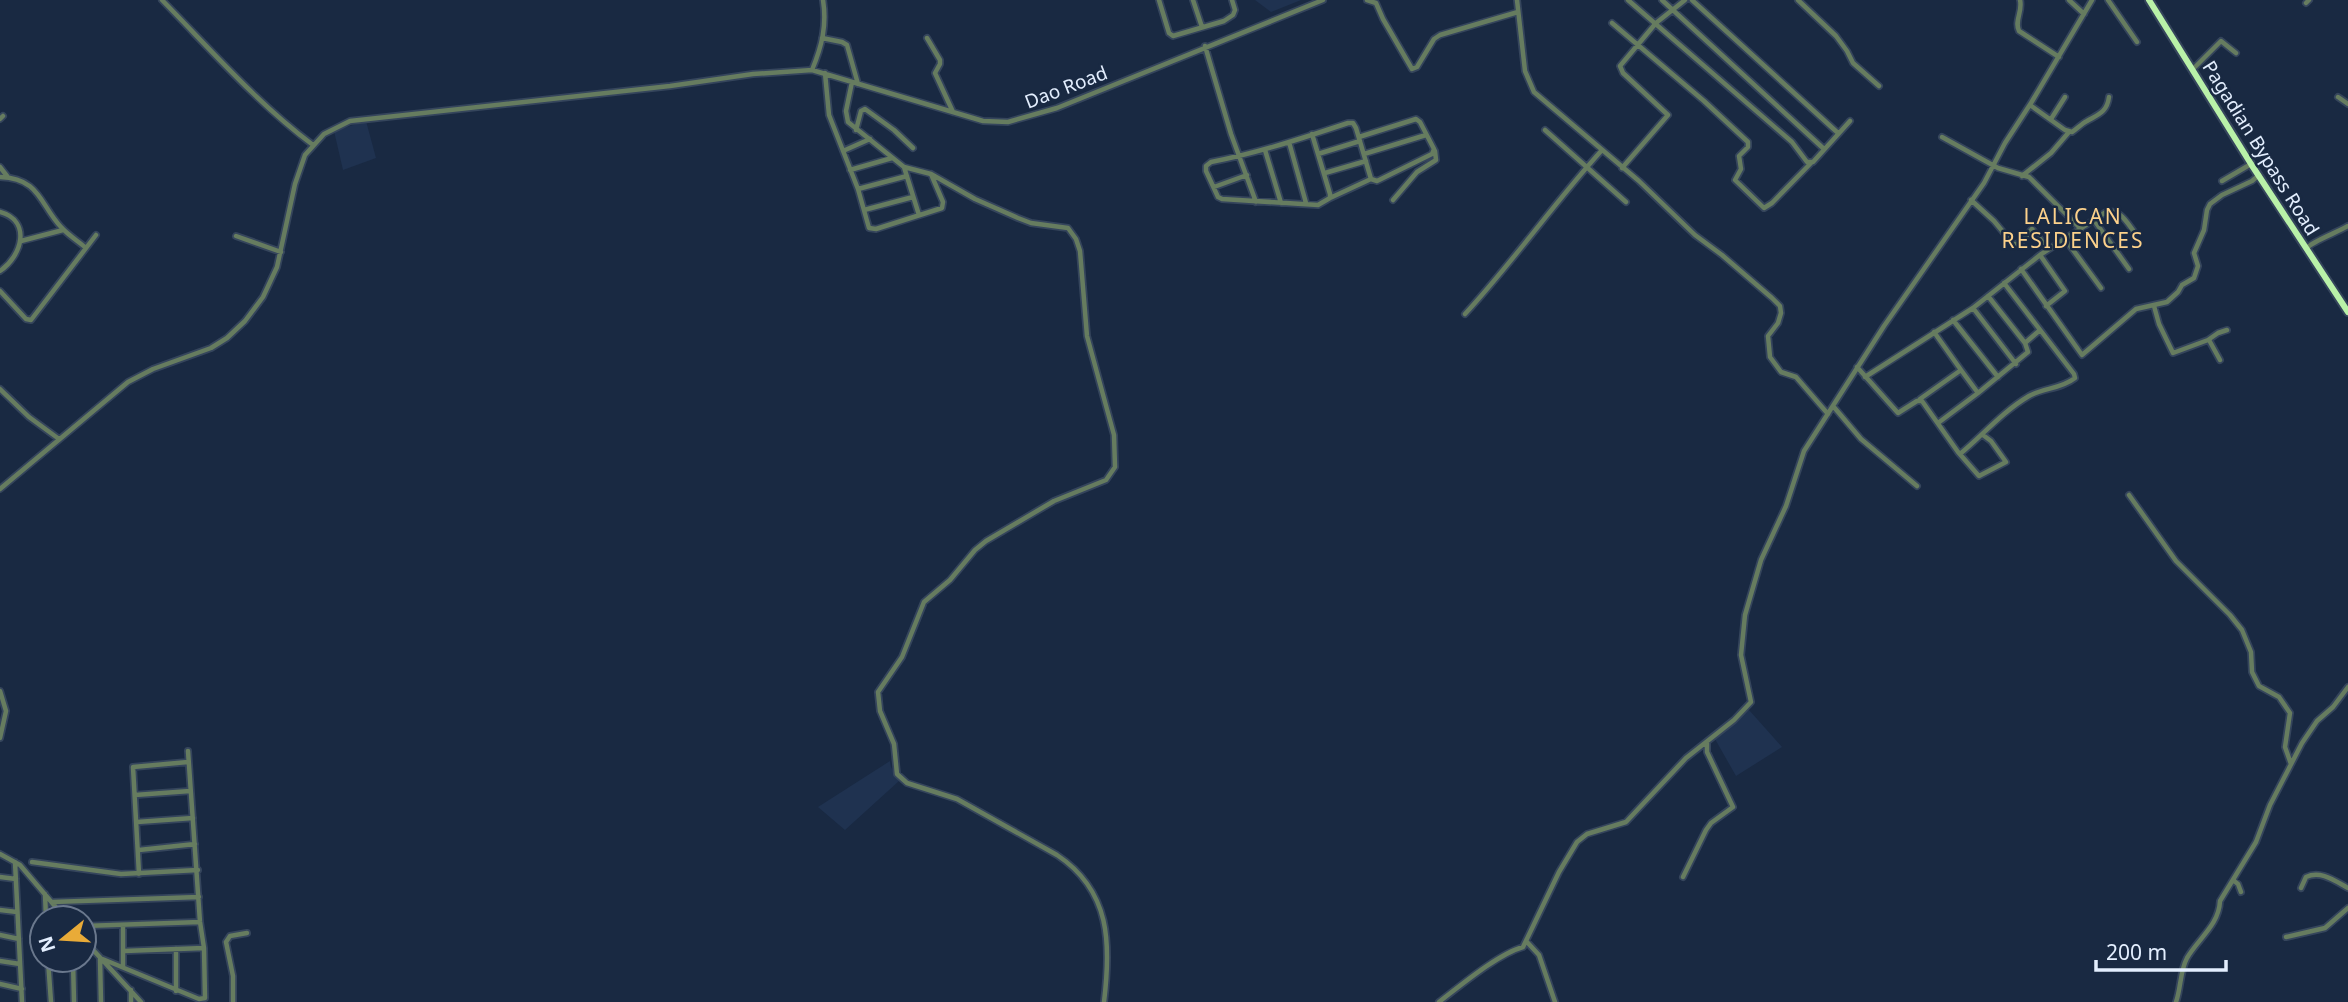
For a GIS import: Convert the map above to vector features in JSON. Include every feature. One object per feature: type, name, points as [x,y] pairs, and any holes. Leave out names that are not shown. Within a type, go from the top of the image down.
[{"type":"highway","name":"Pagadian Bypass Road","points":[[2149,0],[2251,164],[2348,312]]},
{"type":"street","points":[[162,0],[214,52],[245,88],[276,117],[313,145]]},
{"type":"street","points":[[0,489],[128,382],[153,369],[211,348],[232,334],[252,314],[263,297],[281,252],[295,184],[305,155],[324,134],[350,121],[670,86],[753,74],[812,70],[825,19],[823,0]]},
{"type":"street","points":[[1159,0],[1171,36],[1229,18],[1235,10],[1232,0]]},
{"type":"street","points":[[1193,0],[1202,27]]},
{"type":"street","name":"Dao Road","points":[[812,70],[996,123],[1057,108],[1323,0]]},
{"type":"street","points":[[1367,0],[1376,3],[1412,69],[1417,67],[1440,34],[1518,12]]},
{"type":"street","points":[[1517,0],[1525,71],[1530,86],[1695,235],[1780,306],[1780,318],[1768,336],[1770,357],[1783,373],[1796,377],[1828,414]]},
{"type":"street","points":[[1628,0],[1792,142],[1807,162],[1811,163]]},
{"type":"street","points":[[1662,0],[1824,149]]},
{"type":"street","points":[[1622,168],[1668,115],[1620,68],[1621,63],[1656,23],[1685,0]]},
{"type":"street","points":[[1692,0],[1838,134]]},
{"type":"street","points":[[1798,0],[1836,36],[1853,63],[1879,86]]},
{"type":"street","points":[[2020,0],[2021,11],[2017,23],[2019,31],[2059,57]]},
{"type":"street","points":[[2069,0],[2084,14]]},
{"type":"street","points":[[1439,1002],[1474,975],[1523,947],[1559,872],[1577,842],[1587,834],[1626,822],[1686,758],[1734,720],[1751,702],[1741,644],[1742,631],[1752,587],[1789,497],[1800,460],[1857,367],[1983,183],[2092,0]]},
{"type":"street","points":[[2108,0],[2137,43]]},
{"type":"street","points":[[1612,23],[1748,142],[1748,147],[1740,156],[1742,167],[1735,180],[1763,208],[1772,203],[1850,121]]},
{"type":"street","points":[[822,38],[842,41],[847,45],[859,85]]},
{"type":"street","points":[[927,38],[940,60],[935,73],[954,112]]},
{"type":"street","points":[[2193,69],[2221,41],[2236,53]]},
{"type":"street","points":[[1205,47],[1231,134],[1256,202]]},
{"type":"street","points":[[825,74],[827,104],[868,225],[872,229],[944,207],[931,174]]},
{"type":"street","points":[[852,82],[846,117],[851,127],[904,167],[931,174],[975,199],[1031,223],[1063,227],[1072,232],[1080,251],[1087,336],[1114,435],[1115,467],[1107,480],[1039,509],[975,550],[950,580],[924,602],[918,611],[913,633],[902,657],[878,692],[878,702],[894,744],[895,767],[900,779],[966,804],[1068,862],[1085,881],[1107,929],[1104,1002]]},
{"type":"street","points":[[2051,120],[2065,97]]},
{"type":"street","points":[[2022,176],[2051,153],[2069,132],[2101,114],[2107,107],[2109,97]]},
{"type":"street","points":[[2338,97],[2348,104]]},
{"type":"street","points":[[2030,105],[2069,132]]},
{"type":"street","points":[[856,130],[861,111],[865,109],[913,148]]},
{"type":"street","points":[[1318,154],[1416,119],[1437,156],[1436,160],[1417,172],[1393,200]]},
{"type":"street","points":[[1371,179],[1356,126],[1351,122],[1264,150],[1211,162],[1206,166],[1219,198],[1318,205],[1371,179],[1377,181],[1432,154],[1434,150]]},
{"type":"street","points":[[1545,130],[1626,202]]},
{"type":"street","points":[[1312,134],[1330,198]]},
{"type":"street","points":[[1364,154],[1426,135]]},
{"type":"street","points":[[1942,137],[1992,164],[2029,177],[2080,228]]},
{"type":"street","points":[[843,151],[870,139]]},
{"type":"street","points":[[1289,142],[1306,203]]},
{"type":"street","points":[[1264,150],[1281,202]]},
{"type":"street","points":[[1465,314],[1505,270],[1602,150]]},
{"type":"street","points":[[850,170],[893,158]]},
{"type":"street","points":[[1325,173],[1366,161]]},
{"type":"street","points":[[2222,180],[2251,164]]},
{"type":"street","points":[[0,167],[3,177],[0,184]]},
{"type":"street","points":[[904,167],[919,215]]},
{"type":"street","points":[[1214,187],[1247,175]]},
{"type":"street","points":[[2021,269],[2082,355],[2136,309],[2167,302],[2182,285],[2195,276],[2198,266],[2194,253],[2204,230],[2210,204],[2259,175]]},
{"type":"street","points":[[858,189],[906,176]]},
{"type":"street","points":[[3,177],[34,189],[64,230],[86,248]]},
{"type":"street","points":[[864,210],[913,197]]},
{"type":"street","points":[[1971,200],[1988,214],[2014,245],[2021,242],[2032,229],[2048,249]]},
{"type":"street","points":[[1865,377],[1973,308],[2048,249],[2094,219],[2113,210],[2119,213],[2136,233]]},
{"type":"street","points":[[0,212],[10,216],[20,227],[21,241],[11,262],[0,271]]},
{"type":"street","points":[[2094,219],[2129,269]]},
{"type":"street","points":[[2306,249],[2312,242],[2324,240],[2348,226]]},
{"type":"street","points":[[21,241],[64,230]]},
{"type":"street","points":[[0,291],[26,319],[31,320],[96,235]]},
{"type":"street","points":[[236,236],[281,252]]},
{"type":"street","points":[[2065,239],[2101,288]]},
{"type":"street","points":[[2040,255],[2065,291],[2046,306]]},
{"type":"street","points":[[1960,454],[2002,415],[2031,395],[2056,388],[2075,378],[2004,283]]},
{"type":"street","points":[[1938,423],[2028,352],[2025,343],[1988,296]]},
{"type":"street","points":[[2154,306],[2173,353],[2209,340],[2218,332],[2227,330]]},
{"type":"street","points":[[1973,308],[2016,364]]},
{"type":"street","points":[[1953,320],[1998,377]]},
{"type":"street","points":[[2025,343],[2040,330]]},
{"type":"street","points":[[1934,332],[1978,393]]},
{"type":"street","points":[[2209,340],[2220,360]]},
{"type":"street","points":[[1857,367],[1898,413],[1961,369]]},
{"type":"street","points":[[0,389],[29,417],[59,439]]},
{"type":"street","points":[[1920,400],[1979,476],[2005,464],[2003,456],[1983,435]]},
{"type":"street","points":[[1833,406],[1861,439],[1917,486]]},
{"type":"street","points":[[2129,495],[2176,561],[2230,614],[2242,630],[2251,652],[2252,672],[2259,686],[2279,697],[2290,713],[2285,747],[2291,764]]},
{"type":"street","points":[[2176,1002],[2187,958],[2215,920],[2220,901],[2256,842],[2270,805],[2291,764],[2310,730],[2348,687]]},
{"type":"street","points":[[0,691],[6,711],[0,738]]},
{"type":"street","points":[[1683,877],[1711,823],[1733,807],[1707,752],[1707,742]]},
{"type":"street","points":[[100,958],[199,999],[205,998],[204,948],[188,751]]},
{"type":"street","points":[[139,873],[133,767],[188,762]]},
{"type":"street","points":[[135,795],[190,791]]},
{"type":"street","points":[[137,822],[192,818]]},
{"type":"street","points":[[139,850],[195,844]]},
{"type":"street","points":[[0,854],[20,865],[52,902],[199,897]]},
{"type":"street","points":[[15,862],[22,1002]]},
{"type":"street","points":[[32,862],[121,874],[198,870]]},
{"type":"street","points":[[2301,888],[2306,877],[2315,874],[2323,875],[2348,888]]},
{"type":"street","points":[[0,877],[16,879]]},
{"type":"street","points":[[2232,880],[2238,884],[2241,892]]},
{"type":"street","points":[[45,893],[45,904]]},
{"type":"street","points":[[2286,937],[2325,928],[2348,908]]},
{"type":"street","points":[[0,910],[17,912]]},
{"type":"street","points":[[98,926],[200,922]]},
{"type":"street","points":[[123,926],[123,967]]},
{"type":"street","points":[[233,1002],[233,976],[226,942],[230,936],[247,933]]},
{"type":"street","points":[[0,936],[19,939]]},
{"type":"street","points":[[1527,942],[1539,955],[1555,1002]]},
{"type":"street","points":[[124,951],[204,948]]},
{"type":"street","points":[[176,949],[176,990]]},
{"type":"street","points":[[98,956],[141,1002]]},
{"type":"street","points":[[100,958],[101,1002]]},
{"type":"street","points":[[0,961],[20,964]]},
{"type":"street","points":[[49,974],[51,1002]]},
{"type":"street","points":[[73,974],[74,1002]]},
{"type":"street","points":[[0,985],[22,989]]},
{"type":"street","points":[[131,990],[131,1002]]},
{"type":"shaded area","points":[[1255,0],[1301,0],[1271,12]]},
{"type":"shaded area","points":[[366,121],[376,158],[343,170],[334,131]]},
{"type":"shaded area","points":[[1749,710],[1782,747],[1736,776],[1715,739]]},
{"type":"shaded area","points":[[890,761],[899,781],[845,830],[818,807]]},
{"type":"district","name":"LALICAN RESIDENCES","points":[[2073,229]]}]
